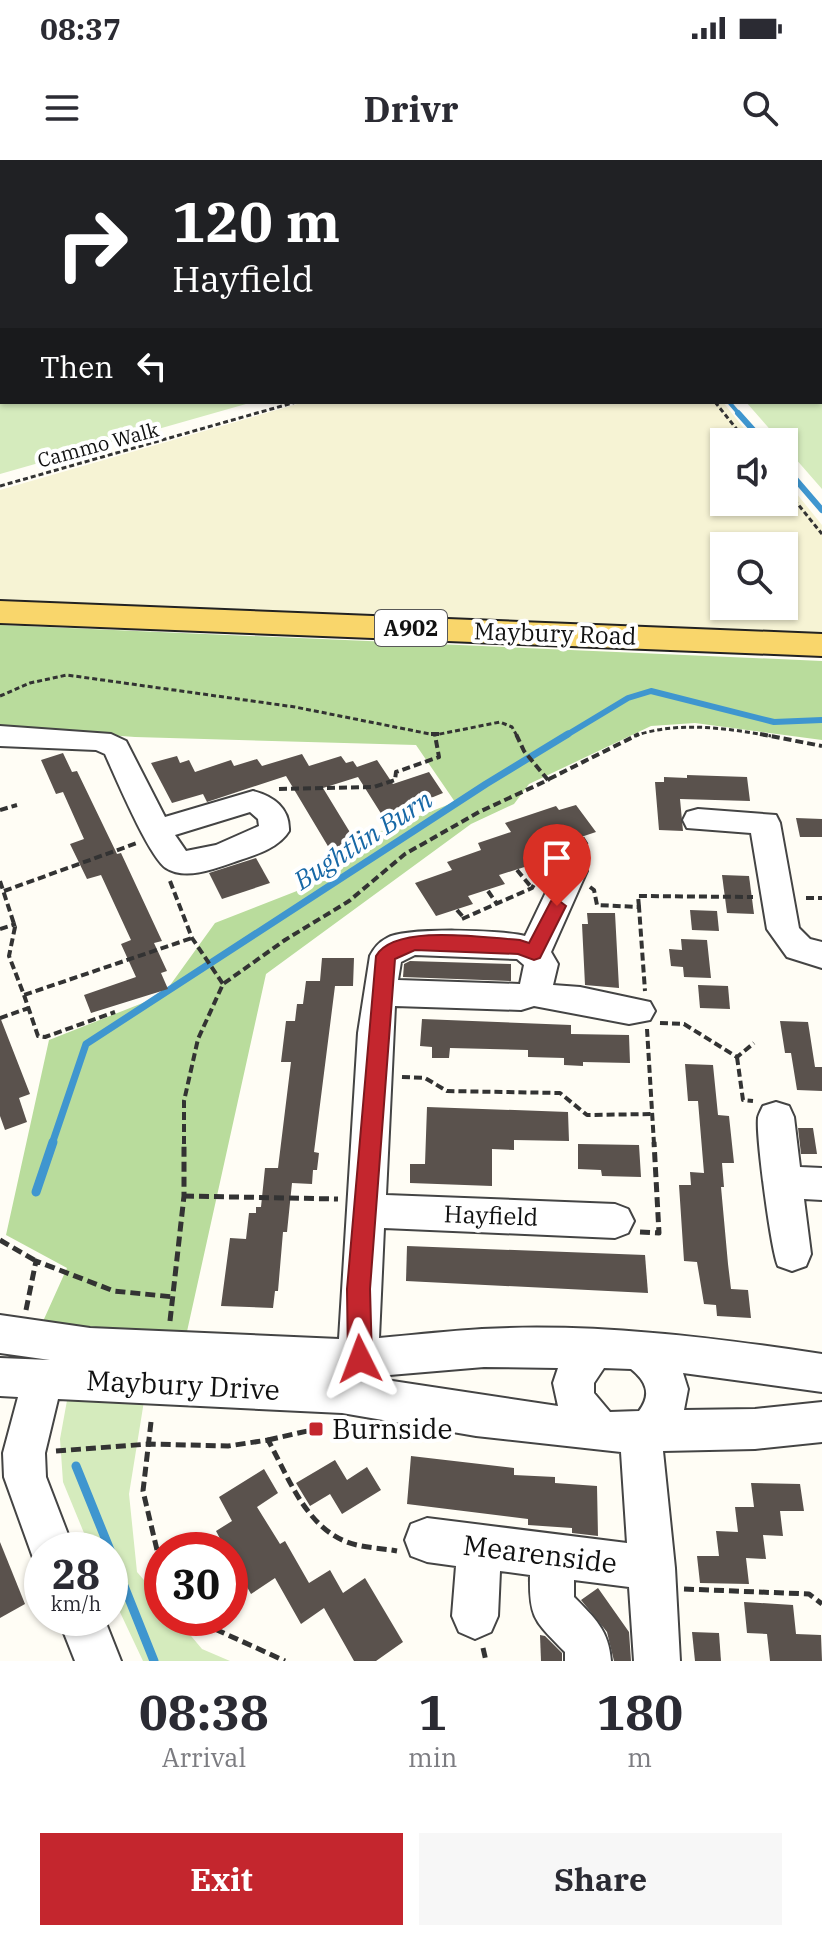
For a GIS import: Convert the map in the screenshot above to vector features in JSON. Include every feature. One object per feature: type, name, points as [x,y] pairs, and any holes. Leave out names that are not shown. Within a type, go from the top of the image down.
[{"type":"main road","name":"Maybury Road","points":[[0,612],[822,645]]},
{"type":"street","points":[[0,736],[101,741],[116,748],[158,832],[168,851],[178,861],[200,861],[265,839],[274,831],[276,823],[267,807],[253,801],[158,832]]},
{"type":"street","points":[[698,820],[765,823],[783,929],[791,945],[807,953],[822,955]]},
{"type":"street","points":[[534,953],[557,860]]},
{"type":"street","points":[[360,1359],[358,1289],[367,1206],[380,992],[386,956],[399,946],[415,943],[520,947],[534,953],[541,964],[535,993]]},
{"type":"street","points":[[380,992],[521,997],[535,993],[544,998],[583,1001],[614,1011],[643,1014]]},
{"type":"street","points":[[776,1117],[792,1254]]},
{"type":"street","points":[[782,1182],[822,1184]]},
{"type":"street","name":"Hayfield","points":[[367,1206],[615,1221]]},
{"type":"street","name":"Maybury Drive","points":[[12,1325],[90,1347],[360,1359],[484,1348],[638,1350],[738,1360],[822,1373]]},
{"type":"street","points":[[594,1351],[578,1367],[573,1382],[576,1403],[585,1419],[631,1433],[661,1419],[668,1398],[668,1387],[662,1372],[652,1359],[638,1350]]},
{"type":"street","name":"Maybury Drive","points":[[0,1377],[342,1393],[476,1416],[631,1433],[755,1429],[822,1422]]},
{"type":"street","points":[[43,1379],[24,1453],[25,1477],[45,1532]]},
{"type":"street","name":"Mearenside","points":[[631,1433],[654,1578],[657,1661]]},
{"type":"street","name":"Mearenside","points":[[427,1540],[552,1556],[654,1578]]},
{"type":"street","points":[[475,1616],[479,1547]]},
{"type":"street","points":[[552,1556],[552,1606],[587,1643],[588,1661]]},
{"type":"street","points":[[88,1636],[98,1661]]},
{"type":"path","name":"Cammo Walk","points":[[0,486],[289,404]]},
{"type":"path","points":[[717,404],[736,428]]},
{"type":"path","points":[[798,504],[822,534]]},
{"type":"path","points":[[0,696],[30,683],[67,675],[295,707],[435,735],[500,722],[512,727],[524,751],[548,780]]},
{"type":"path","points":[[169,1327],[184,1196],[184,1101],[198,1039],[223,984],[285,940],[349,901],[405,854],[479,812],[623,741],[651,731],[728,730],[822,746]]},
{"type":"path","points":[[253,801],[274,789],[374,787],[395,780],[396,772],[439,757],[435,735]]},
{"type":"path","points":[[0,810],[17,805]]},
{"type":"path","points":[[4,891],[158,832]]},
{"type":"path","points":[[415,943],[416,931],[464,918],[532,888],[557,860],[587,845],[582,837]]},
{"type":"path","points":[[544,851],[581,873],[584,883],[594,890],[597,905],[639,907]]},
{"type":"path","points":[[178,861],[170,882],[192,938],[223,984]]},
{"type":"path","points":[[517,870],[532,888]]},
{"type":"path","points":[[0,881],[16,924],[17,939],[9,956],[38,1036],[45,1037],[115,1012]]},
{"type":"path","points":[[488,891],[497,904]]},
{"type":"path","points":[[615,1221],[623,1231],[659,1233],[638,896],[822,898]]},
{"type":"path","points":[[457,910],[464,918]]},
{"type":"path","points":[[0,929],[16,924]]},
{"type":"path","points":[[24,995],[192,938]]},
{"type":"path","points":[[0,1018],[29,1008]]},
{"type":"path","points":[[643,1014],[668,1026],[684,1024],[737,1057]]},
{"type":"path","points":[[737,1057],[754,1043]]},
{"type":"path","points":[[737,1057],[743,1100],[767,1102],[776,1117]]},
{"type":"path","points":[[375,1077],[425,1078],[447,1091],[560,1093],[587,1115],[652,1114]]},
{"type":"path","points":[[184,1196],[367,1206]]},
{"type":"path","points":[[0,1240],[36,1261],[114,1291],[174,1297]]},
{"type":"path","points":[[12,1325],[36,1261]]},
{"type":"path","points":[[151,1422],[143,1491],[153,1532]]},
{"type":"path","points":[[24,1453],[149,1444],[228,1446],[316,1429]]},
{"type":"path","points":[[268,1440],[311,1516],[327,1531],[347,1542],[408,1554],[427,1540]]},
{"type":"path","points":[[654,1578],[809,1594],[822,1604]]},
{"type":"path","points":[[230,1636],[285,1661]]},
{"type":"shaded area","points":[[297,404],[725,404],[744,428],[710,428],[710,516],[798,516],[798,495],[822,525],[822,633],[0,601],[0,490]]},
{"type":"green space","points":[[0,404],[246,404],[0,474]]},
{"type":"green space","points":[[748,404],[822,404],[822,489],[798,462],[798,428],[769,428]]},
{"type":"green space","points":[[0,625],[822,661],[822,740],[695,723],[651,726],[529,784],[514,804],[471,824],[266,974],[186,1336],[40,1328],[67,1268],[6,1235],[49,1040],[163,995],[215,923],[325,880],[371,835],[455,802],[416,745],[135,737],[0,727]]},
{"type":"green space","points":[[68,1395],[144,1401],[129,1494],[137,1572],[144,1580],[144,1636],[191,1636],[202,1649],[230,1661],[143,1661],[128,1629],[128,1532],[84,1532],[63,1482],[60,1439]]},
{"type":"building","points":[[63,753],[72,772],[77,771],[117,854],[121,853],[162,941],[154,943],[167,971],[161,973],[168,989],[91,1013],[84,995],[136,977],[121,944],[131,940],[101,875],[87,879],[70,844],[84,839],[63,792],[56,794],[41,760]]},
{"type":"building","points":[[302,754],[309,766],[341,756],[346,763],[353,761],[357,767],[377,760],[393,784],[429,772],[443,793],[404,809],[409,816],[387,823],[358,777],[323,788],[351,834],[358,831],[368,847],[335,858],[286,776],[207,802],[203,794],[172,803],[151,763],[177,756],[180,763],[189,760],[195,772],[231,760],[234,766],[257,759],[262,766]]},
{"type":"building","points":[[687,775],[747,777],[750,801],[680,799],[683,831],[659,830],[655,782],[664,782],[664,777],[687,778]]},
{"type":"building","points":[[576,805],[596,832],[527,855],[534,864],[499,875],[505,884],[468,896],[473,904],[436,916],[415,883],[452,870],[447,862],[481,850],[478,843],[511,832],[505,823],[556,806],[559,810]]},
{"type":"building","points":[[796,818],[822,819],[822,837],[800,837]]},
{"type":"building","points":[[256,858],[270,883],[222,899],[209,873]]},
{"type":"building","points":[[722,875],[749,876],[754,914],[727,913]]},
{"type":"building","points":[[690,910],[717,911],[719,931],[692,930]]},
{"type":"building","points":[[587,913],[615,913],[619,988],[585,985],[582,924],[588,924]]},
{"type":"building","points":[[681,939],[707,940],[711,978],[684,977],[683,967],[671,966],[669,949],[682,950]]},
{"type":"building","points":[[322,958],[354,958],[353,986],[335,986],[314,1152],[319,1153],[317,1170],[313,1170],[312,1184],[292,1183],[287,1232],[283,1232],[278,1291],[275,1291],[273,1308],[221,1306],[230,1238],[246,1239],[249,1213],[256,1213],[256,1207],[261,1207],[265,1168],[278,1168],[291,1062],[281,1062],[286,1021],[295,1021],[297,1004],[303,1004],[306,981],[320,981]]},
{"type":"building","points":[[410,961],[511,964],[511,981],[403,977],[404,964]]},
{"type":"building","points":[[698,985],[728,986],[730,1009],[700,1008]]},
{"type":"building","points":[[0,1017],[30,1094],[19,1098],[27,1122],[5,1130],[0,1116]]},
{"type":"building","points":[[422,1019],[571,1025],[571,1034],[629,1035],[630,1063],[583,1062],[583,1066],[564,1065],[564,1058],[528,1057],[528,1050],[450,1048],[449,1058],[432,1058],[432,1047],[420,1046]]},
{"type":"building","points":[[780,1021],[808,1022],[815,1067],[822,1067],[822,1091],[797,1090],[791,1053],[785,1053]]},
{"type":"building","points":[[685,1064],[713,1065],[718,1115],[729,1116],[734,1163],[722,1163],[724,1187],[721,1187],[728,1264],[731,1289],[748,1290],[751,1318],[717,1316],[716,1305],[704,1304],[697,1262],[684,1261],[679,1185],[691,1185],[690,1172],[704,1173],[698,1101],[688,1101]]},
{"type":"building","points":[[427,1107],[568,1112],[569,1141],[514,1140],[514,1150],[492,1149],[492,1186],[410,1183],[410,1164],[425,1164]]},
{"type":"building","points":[[798,1128],[813,1128],[817,1154],[801,1154]]},
{"type":"building","points":[[578,1144],[639,1145],[641,1177],[602,1176],[601,1170],[578,1169]]},
{"type":"building","points":[[407,1246],[645,1255],[648,1293],[406,1281]]},
{"type":"building","points":[[411,1456],[514,1468],[514,1475],[555,1477],[555,1483],[597,1486],[598,1536],[572,1533],[572,1528],[528,1525],[528,1519],[407,1504]]},
{"type":"building","points":[[335,1460],[347,1480],[367,1467],[381,1490],[342,1514],[330,1494],[310,1506],[296,1483]]},
{"type":"building","points":[[264,1469],[278,1493],[257,1507],[280,1544],[285,1541],[309,1583],[330,1570],[343,1593],[365,1578],[403,1642],[376,1661],[354,1661],[324,1608],[301,1624],[275,1578],[251,1594],[248,1589],[248,1532],[217,1532],[232,1521],[219,1497]]},
{"type":"building","points":[[751,1483],[800,1484],[804,1511],[780,1511],[783,1536],[763,1535],[766,1559],[746,1558],[749,1584],[700,1583],[697,1556],[719,1556],[716,1531],[738,1532],[735,1507],[754,1507]]},
{"type":"building","points":[[0,1542],[24,1605],[0,1618]]},
{"type":"building","points":[[598,1588],[629,1632],[631,1661],[614,1661],[607,1632],[581,1600]]},
{"type":"building","points":[[744,1602],[793,1605],[796,1634],[821,1635],[822,1661],[770,1661],[767,1634],[747,1633]]},
{"type":"building","points":[[692,1632],[719,1633],[721,1661],[695,1661]]},
{"type":"building","points":[[540,1635],[562,1653],[562,1661],[541,1661]]},
{"type":"waterway","name":"Bughtlin Burn","points":[[731,404],[740,415]]},
{"type":"waterway","name":"Bughtlin Burn","points":[[738,413],[751,428]]},
{"type":"waterway","name":"Bughtlin Burn","points":[[798,482],[822,510]]},
{"type":"waterway","name":"Bughtlin Burn","points":[[565,736],[628,698],[651,691],[774,722],[822,720]]},
{"type":"waterway","name":"Bughtlin Burn","points":[[52,1144],[86,1044],[568,734]]},
{"type":"waterway","name":"Bughtlin Burn","points":[[36,1192],[53,1142]]},
{"type":"waterway","name":"Bughtlin Burn","points":[[76,1466],[103,1532]]},
{"type":"waterway","name":"Bughtlin Burn","points":[[128,1596],[154,1661]]},
{"type":"place","name":"Burnside","points":[[316,1429]]},
{"type":"route","points":[[360,1359],[358,1289],[368,1200],[380,992],[386,956],[399,946],[415,943],[520,947],[534,953],[557,906]]}]
